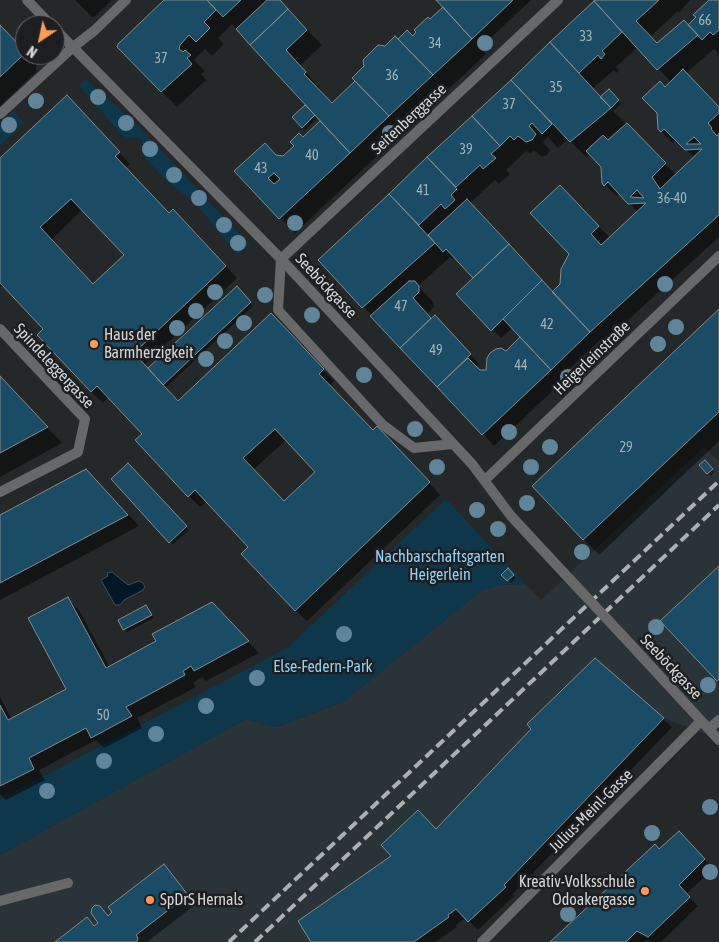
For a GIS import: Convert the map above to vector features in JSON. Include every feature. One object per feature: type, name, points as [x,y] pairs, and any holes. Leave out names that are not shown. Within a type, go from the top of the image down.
[{"type":"street","points":[[27,0],[41,15]]},
{"type":"street","points":[[0,114],[126,0]]},
{"type":"street","name":"Seitenberggasse","points":[[281,259],[558,0]]},
{"type":"street","name":"Seeböckgasse","points":[[65,40],[281,259],[453,444],[485,480],[511,516],[719,740]]},
{"type":"street","name":"Heigerleinstraße","points":[[485,480],[719,256]]},
{"type":"street","points":[[281,259],[278,310],[383,425],[414,448],[453,444]]},
{"type":"street","name":"Spindeleggergasse","points":[[0,330],[85,419],[78,452],[0,492]]},
{"type":"street","points":[[709,730],[719,720]]},
{"type":"street","name":"Julius-Meinl-Gasse","points":[[482,942],[701,722]]},
{"type":"street","points":[[0,901],[68,883]]},
{"type":"shaded area","points":[[704,447],[719,461],[719,739],[664,718],[504,885],[506,887],[468,922],[456,909],[448,915],[449,917],[414,942],[0,942],[0,855],[246,719],[276,727],[343,702],[481,591],[499,585],[526,585],[541,600]]},
{"type":"shaded area","points":[[112,572],[128,585],[139,581],[145,587],[124,600],[120,605],[115,605],[101,580],[108,576],[107,573]]},
{"type":"green space","points":[[86,79],[139,127],[249,244],[238,255],[198,206],[164,178],[145,158],[142,153],[141,139],[135,137],[128,138],[122,135],[81,88],[80,85]]},
{"type":"green space","points":[[13,111],[24,123],[0,145],[0,124]]},
{"type":"green space","name":"Else-Federn-Park","points":[[446,499],[526,585],[505,584],[481,591],[343,702],[275,727],[246,719],[0,855],[0,799],[287,648]]},
{"type":"building","points":[[164,0],[207,0],[216,10],[204,22],[210,28],[196,42],[189,35],[180,45],[179,49],[183,52],[185,50],[191,55],[187,58],[192,64],[161,92],[117,47]]},
{"type":"building","points":[[207,0],[241,0],[223,17]]},
{"type":"building","points":[[267,0],[280,0],[288,9],[250,45],[236,29]]},
{"type":"building","points":[[436,0],[513,0],[472,39]]},
{"type":"building","points":[[595,0],[659,0],[636,21],[657,43],[684,20],[698,35],[657,70]]},
{"type":"building","points":[[709,0],[719,0],[719,30],[713,35],[710,32],[702,40],[688,25],[696,17],[693,15]]},
{"type":"building","points":[[594,1],[622,32],[602,51],[605,54],[601,59],[598,55],[579,73],[550,42]]},
{"type":"building","points":[[443,7],[472,39],[433,75],[398,39],[407,30],[413,36],[416,32],[414,30]]},
{"type":"building","points":[[288,9],[307,30],[286,50],[306,72],[304,74],[332,103],[355,81],[389,116],[350,153],[250,45]]},
{"type":"building","points":[[0,25],[15,41],[15,63],[0,77]]},
{"type":"building","points":[[395,36],[433,75],[389,116],[352,78],[364,66],[363,60],[378,45],[385,46]]},
{"type":"building","points":[[550,42],[611,108],[570,142],[511,80]]},
{"type":"building","points":[[683,69],[719,107],[719,113],[708,123],[717,136],[719,133],[719,215],[590,332],[552,292],[560,284],[561,269],[569,254],[530,213],[560,185],[599,226],[591,234],[601,245],[646,203],[628,204],[608,182],[604,186],[602,183],[601,167],[586,151],[603,135],[608,140],[627,123],[666,163],[652,177],[660,189],[702,149],[685,150],[664,129],[661,132],[658,129],[657,113],[642,98],[660,81],[665,87]],"holes":[[[694,137],[701,144],[686,144]],[[637,190],[644,198],[630,197]]]},
{"type":"building","points":[[511,80],[552,124],[542,134],[532,123],[529,126],[536,134],[532,140],[526,142],[518,136],[514,140],[510,136],[500,146],[472,116]]},
{"type":"building","points":[[609,89],[619,100],[611,108],[600,97]]},
{"type":"building","name":"Haus der Barmherzigkeit","points":[[67,95],[120,152],[115,156],[169,213],[173,209],[226,266],[134,353],[178,401],[271,313],[324,369],[319,374],[373,430],[377,426],[430,482],[295,611],[241,554],[248,547],[195,490],[188,497],[135,440],[142,434],[97,386],[91,392],[37,335],[43,329],[0,283],[0,158]],"holes":[[[71,199],[124,255],[93,284],[40,227]],[[275,429],[315,472],[284,501],[243,458]]]},
{"type":"building","points":[[305,105],[315,115],[302,128],[292,117]]},
{"type":"building","points":[[472,116],[500,146],[491,154],[496,158],[483,169],[480,165],[456,187],[427,157]]},
{"type":"building","points":[[320,121],[350,153],[279,219],[234,171],[265,143],[276,155],[283,156],[294,146],[290,142],[299,133],[303,137]],"holes":[[[274,173],[280,179],[274,184],[268,178]]]},
{"type":"building","points":[[427,157],[457,189],[451,195],[455,200],[445,209],[441,204],[419,225],[389,194]]},
{"type":"building","points":[[389,194],[435,243],[362,308],[318,260]]},
{"type":"building","points":[[467,199],[509,244],[473,278],[446,249],[443,252],[428,235]]},
{"type":"building","points":[[509,244],[542,280],[491,331],[456,294]]},
{"type":"building","points":[[542,280],[590,332],[551,370],[503,319]]},
{"type":"building","points":[[409,281],[415,281],[419,286],[419,292],[413,298],[431,318],[400,348],[370,316]]},
{"type":"building","points":[[237,286],[251,302],[163,385],[148,368]]},
{"type":"building","points":[[719,309],[719,412],[583,540],[532,486]]},
{"type":"building","points":[[435,315],[471,354],[437,387],[400,348]]},
{"type":"building","points":[[520,337],[551,370],[482,435],[437,387],[468,358],[480,370],[486,370],[487,358],[490,353],[501,348],[506,351]]},
{"type":"building","points":[[0,376],[48,427],[0,453]]},
{"type":"building","points":[[705,460],[713,469],[707,474],[699,465]]},
{"type":"building","points":[[128,463],[187,526],[169,543],[111,479]]},
{"type":"building","points":[[86,469],[128,515],[0,583],[0,515]]},
{"type":"building","points":[[719,566],[719,679],[717,681],[660,621]]},
{"type":"building","points":[[508,568],[514,575],[507,581],[501,575]]},
{"type":"building","points":[[68,597],[106,668],[156,641],[152,634],[212,602],[249,641],[194,671],[191,666],[183,671],[185,675],[126,707],[132,716],[91,738],[86,728],[29,758],[34,769],[0,786],[0,705],[8,720],[66,689],[28,618]]},
{"type":"building","points":[[146,605],[152,615],[123,630],[118,620]]},
{"type":"building","points":[[595,658],[664,718],[504,885],[506,887],[468,922],[456,909],[448,915],[449,917],[414,942],[311,942],[298,921],[391,856],[381,845],[418,810],[436,829],[531,729],[527,724]]},
{"type":"building","name":"Kreativ-Volksschule Odoakergasse","points":[[679,831],[705,859],[679,885],[690,897],[648,937],[637,931],[626,942],[550,942],[655,844],[659,849]]},
{"type":"building","name":"SpDrS Hernals","points":[[164,864],[188,895],[136,935],[138,938],[137,942],[55,942],[87,917],[94,926],[98,923],[91,913],[95,905],[100,906],[108,916],[112,912],[108,907]]},
{"type":"railway","points":[[229,942],[719,481]]},
{"type":"railway","points":[[255,942],[719,505]]},
{"type":"place","name":"Haus der Barmherzigkeit","points":[[94,344]]},
{"type":"place","name":"Kreativ-Volksschule Odoakergasse","points":[[645,891]]},
{"type":"place","name":"SpDrS Hernals","points":[[150,900]]},
{"type":"park label","name":"Nachbarschaftsgarten Heigerlein","points":[[440,566]]}]
